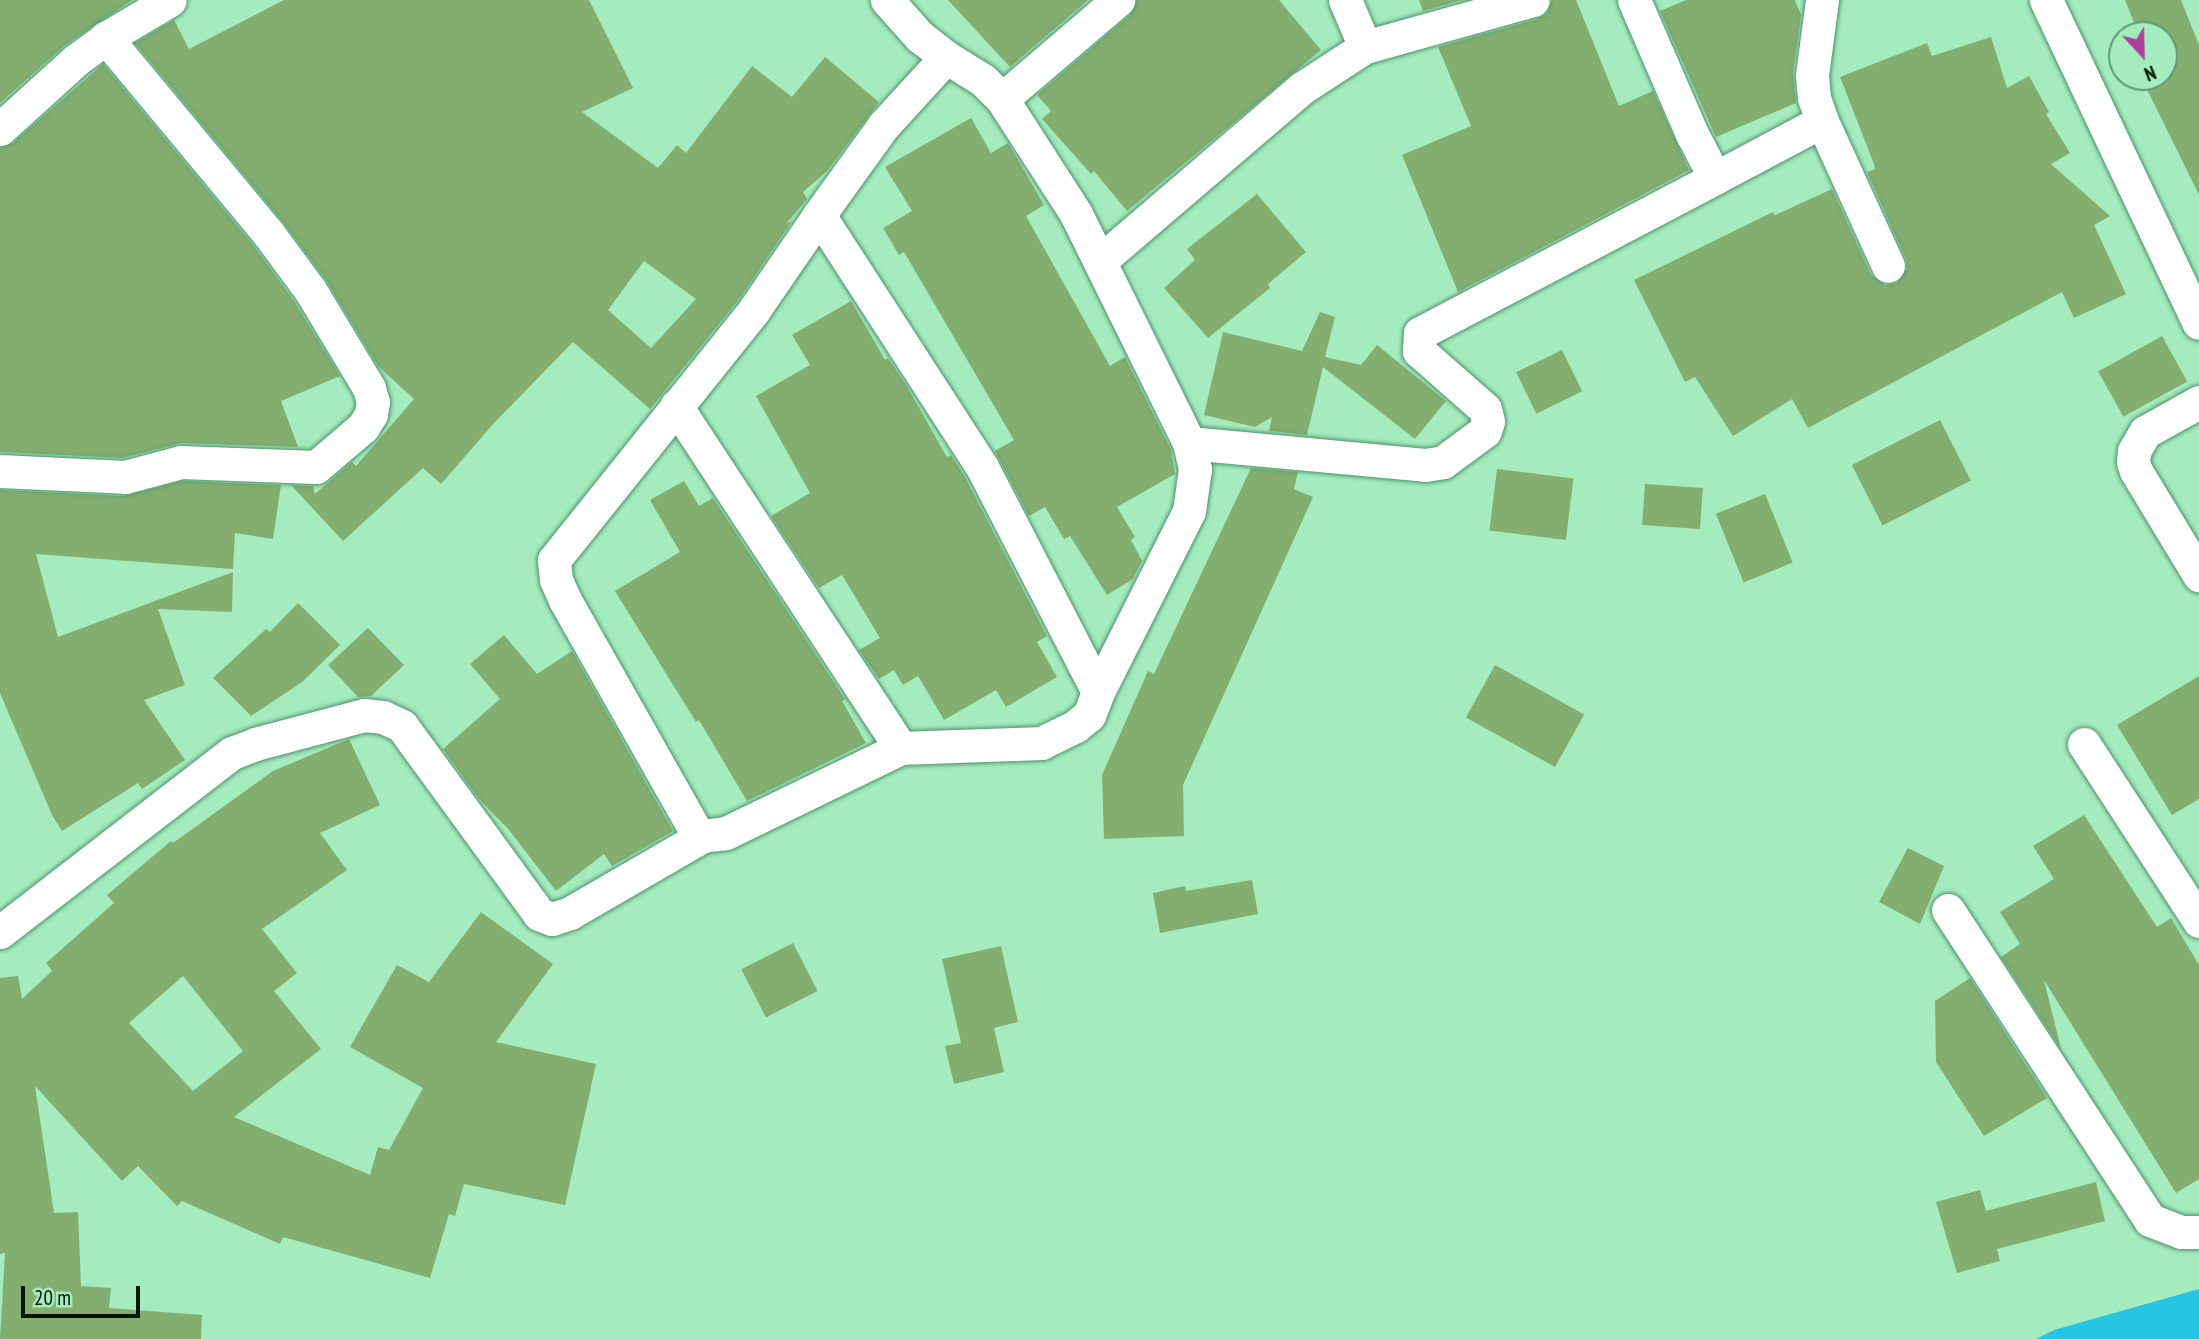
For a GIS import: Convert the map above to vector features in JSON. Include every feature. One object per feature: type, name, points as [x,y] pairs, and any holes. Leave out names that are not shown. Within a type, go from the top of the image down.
[{"type":"street","points":[[0,129],[54,78],[106,38],[170,0]]},
{"type":"street","points":[[0,932],[232,753],[255,744],[364,715],[383,717],[402,726],[539,914],[552,919],[570,913],[703,836],[726,833],[901,748],[1041,743],[1076,726],[1089,715],[1189,511],[1195,469],[1189,443],[1076,214],[1002,99],[983,80],[920,37],[887,0]]},
{"type":"street","points":[[1002,99],[1118,0]]},
{"type":"street","points":[[1345,0],[1365,47]]},
{"type":"street","points":[[1100,261],[1302,88],[1365,47],[1534,0]]},
{"type":"street","points":[[1634,0],[1692,134],[1715,178]]},
{"type":"street","points":[[1822,0],[1812,75],[1814,98],[1888,266]]},
{"type":"street","points":[[2046,0],[2199,323]]},
{"type":"street","points":[[0,471],[125,477],[181,462],[316,467],[363,427],[371,414],[373,402],[369,388],[310,290],[268,233],[106,38]]},
{"type":"street","points":[[703,836],[695,830],[565,600],[556,580],[554,560],[754,310],[884,125],[946,57]]},
{"type":"street","points":[[1189,443],[1425,466],[1443,462],[1486,431],[1488,422],[1485,409],[1479,402],[1419,351],[1420,333],[1822,121]]},
{"type":"street","points":[[819,215],[982,467],[1098,692]]},
{"type":"street","points":[[2199,402],[2145,432],[2134,451],[2133,462],[2199,575]]},
{"type":"street","points":[[676,406],[901,748]]},
{"type":"street","points":[[2084,744],[2199,921]]},
{"type":"street","points":[[1948,910],[2150,1220],[2181,1232],[2199,1232]]},
{"type":"water","points":[[2199,1289],[2199,1339],[2036,1339],[2054,1330]]},
{"type":"building","points":[[0,0],[132,0],[65,45],[0,103]]},
{"type":"building","points":[[284,0],[589,0],[633,88],[582,112],[658,168],[677,145],[686,153],[752,66],[792,97],[825,57],[879,102],[827,171],[803,192],[807,199],[786,224],[792,221],[739,299],[650,409],[573,342],[495,422],[441,484],[423,468],[343,541],[291,485],[313,486],[315,494],[352,462],[356,466],[414,399],[378,366],[326,280],[283,222],[135,43],[174,20],[189,49]],"holes":[[[644,261],[696,299],[651,348],[608,310]]]},
{"type":"building","points":[[948,0],[1088,0],[1010,67]]},
{"type":"building","points":[[1137,0],[1279,0],[1321,50],[1127,211],[1094,171],[1091,174],[1042,119],[1051,111],[1037,95],[1130,15]]},
{"type":"building","points":[[1419,0],[1462,0],[1423,11]]},
{"type":"building","points":[[1552,0],[1576,0],[1619,106],[1653,91],[1689,170],[1458,292],[1402,155],[1471,126],[1438,47],[1538,19],[1547,13]]},
{"type":"building","points":[[1686,0],[1795,0],[1801,15],[1793,73],[1796,103],[1716,137],[1660,11]]},
{"type":"building","points":[[2125,0],[2181,0],[2199,45],[2199,195],[2148,91],[2178,91],[2178,21],[2133,21]]},
{"type":"building","points":[[1991,37],[2007,88],[2029,76],[2049,112],[2046,114],[2070,153],[2051,164],[2110,216],[2094,225],[2126,294],[2074,318],[2062,292],[1808,428],[1792,399],[1733,436],[1695,377],[1685,382],[1634,280],[1773,212],[1775,215],[1832,189],[1871,275],[1885,285],[1897,283],[1907,269],[1906,259],[1867,172],[1875,169],[1874,164],[1840,77],[1927,43],[1932,56]]},
{"type":"building","points":[[103,64],[253,245],[294,301],[340,376],[281,401],[298,447],[181,443],[123,458],[0,452],[0,148],[13,143]]},
{"type":"building","points":[[971,118],[991,153],[1008,143],[1044,205],[1026,216],[1110,366],[1125,357],[1171,450],[1175,474],[1117,507],[1135,537],[1131,540],[1142,561],[1133,579],[1107,595],[1070,536],[1064,539],[1045,507],[1029,516],[995,451],[1014,440],[904,252],[899,255],[883,228],[912,211],[885,167]]},
{"type":"building","points":[[1257,194],[1306,252],[1268,284],[1270,288],[1208,338],[1164,288],[1195,260],[1187,249]]},
{"type":"building","points":[[851,301],[885,360],[888,358],[906,385],[947,457],[951,455],[965,477],[1047,636],[1037,642],[1057,677],[1006,707],[996,690],[944,720],[918,676],[903,685],[894,670],[879,679],[859,650],[880,638],[842,575],[819,588],[771,516],[810,493],[756,396],[810,365],[792,335]]},
{"type":"building","points":[[1320,312],[1335,317],[1325,357],[1361,365],[1377,345],[1446,401],[1415,439],[1323,367],[1307,435],[1269,431],[1272,417],[1255,427],[1204,415],[1223,332],[1302,351]]},
{"type":"building","points":[[2162,336],[2187,381],[2123,417],[2098,371]]},
{"type":"building","points":[[1562,350],[1582,391],[1536,414],[1516,372]]},
{"type":"building","points":[[1940,420],[1971,481],[1883,526],[1852,465]]},
{"type":"building","points":[[1251,468],[1298,472],[1294,489],[1313,497],[1183,785],[1184,836],[1104,839],[1102,775],[1148,671],[1154,674]]},
{"type":"building","points":[[1497,469],[1573,478],[1566,540],[1489,531]]},
{"type":"building","points":[[183,481],[281,485],[273,539],[235,533],[233,569],[36,554],[58,637],[233,572],[232,612],[158,609],[185,685],[144,700],[185,760],[142,789],[138,783],[62,831],[52,815],[0,693],[0,490],[124,496]]},
{"type":"building","points":[[684,481],[699,506],[713,498],[845,699],[842,701],[866,743],[747,801],[699,720],[696,722],[615,591],[680,552],[650,500]]},
{"type":"building","points":[[1645,484],[1703,488],[1700,529],[1642,525]]},
{"type":"building","points":[[1765,494],[1793,563],[1744,582],[1716,514]]},
{"type":"building","points":[[298,603],[340,645],[302,682],[251,716],[213,678],[266,629],[270,632]]},
{"type":"building","points":[[368,628],[404,665],[371,696],[358,697],[328,665]]},
{"type":"building","points":[[504,635],[537,674],[572,651],[673,831],[612,866],[604,854],[556,891],[509,830],[479,799],[443,749],[500,699],[470,664]]},
{"type":"building","points":[[1495,665],[1584,714],[1555,767],[1466,717]]},
{"type":"building","points":[[2199,676],[2199,799],[2172,815],[2117,725]]},
{"type":"building","points":[[349,739],[380,805],[320,833],[347,870],[262,929],[297,973],[274,991],[321,1049],[234,1117],[370,1175],[378,1147],[389,1150],[423,1088],[350,1047],[397,965],[429,982],[481,912],[553,964],[496,1042],[596,1064],[565,1205],[464,1184],[455,1216],[449,1214],[430,1278],[283,1237],[280,1244],[182,1201],[177,1206],[138,1166],[122,1181],[35,1086],[54,1213],[78,1212],[81,1286],[111,1288],[109,1308],[202,1315],[201,1339],[0,1339],[5,1253],[0,1254],[0,978],[18,976],[22,999],[52,971],[46,963],[114,903],[107,895],[171,841],[173,843],[273,771]],"holes":[[[183,976],[243,1051],[193,1091],[129,1023]]]},
{"type":"building","points":[[2084,815],[2157,927],[2171,918],[2199,965],[2199,1179],[2176,1193],[2044,980],[2061,1049],[2001,957],[2020,944],[2000,912],[2054,879],[2033,846]]},
{"type":"building","points":[[1908,848],[1944,866],[1920,924],[1879,902]]},
{"type":"building","points":[[1252,880],[1258,914],[1160,933],[1153,893],[1185,886],[1186,891]]},
{"type":"building","points":[[793,943],[818,991],[766,1017],[741,969]]},
{"type":"building","points":[[1001,946],[1018,1022],[994,1028],[1004,1072],[954,1084],[945,1046],[961,1043],[942,959]]},
{"type":"building","points":[[1970,978],[2047,1098],[1984,1136],[1936,1062],[1935,1001]]},
{"type":"building","points":[[2096,1182],[2105,1221],[1997,1249],[2000,1261],[1957,1273],[1936,1202],[1980,1190],[1986,1211]]}]
